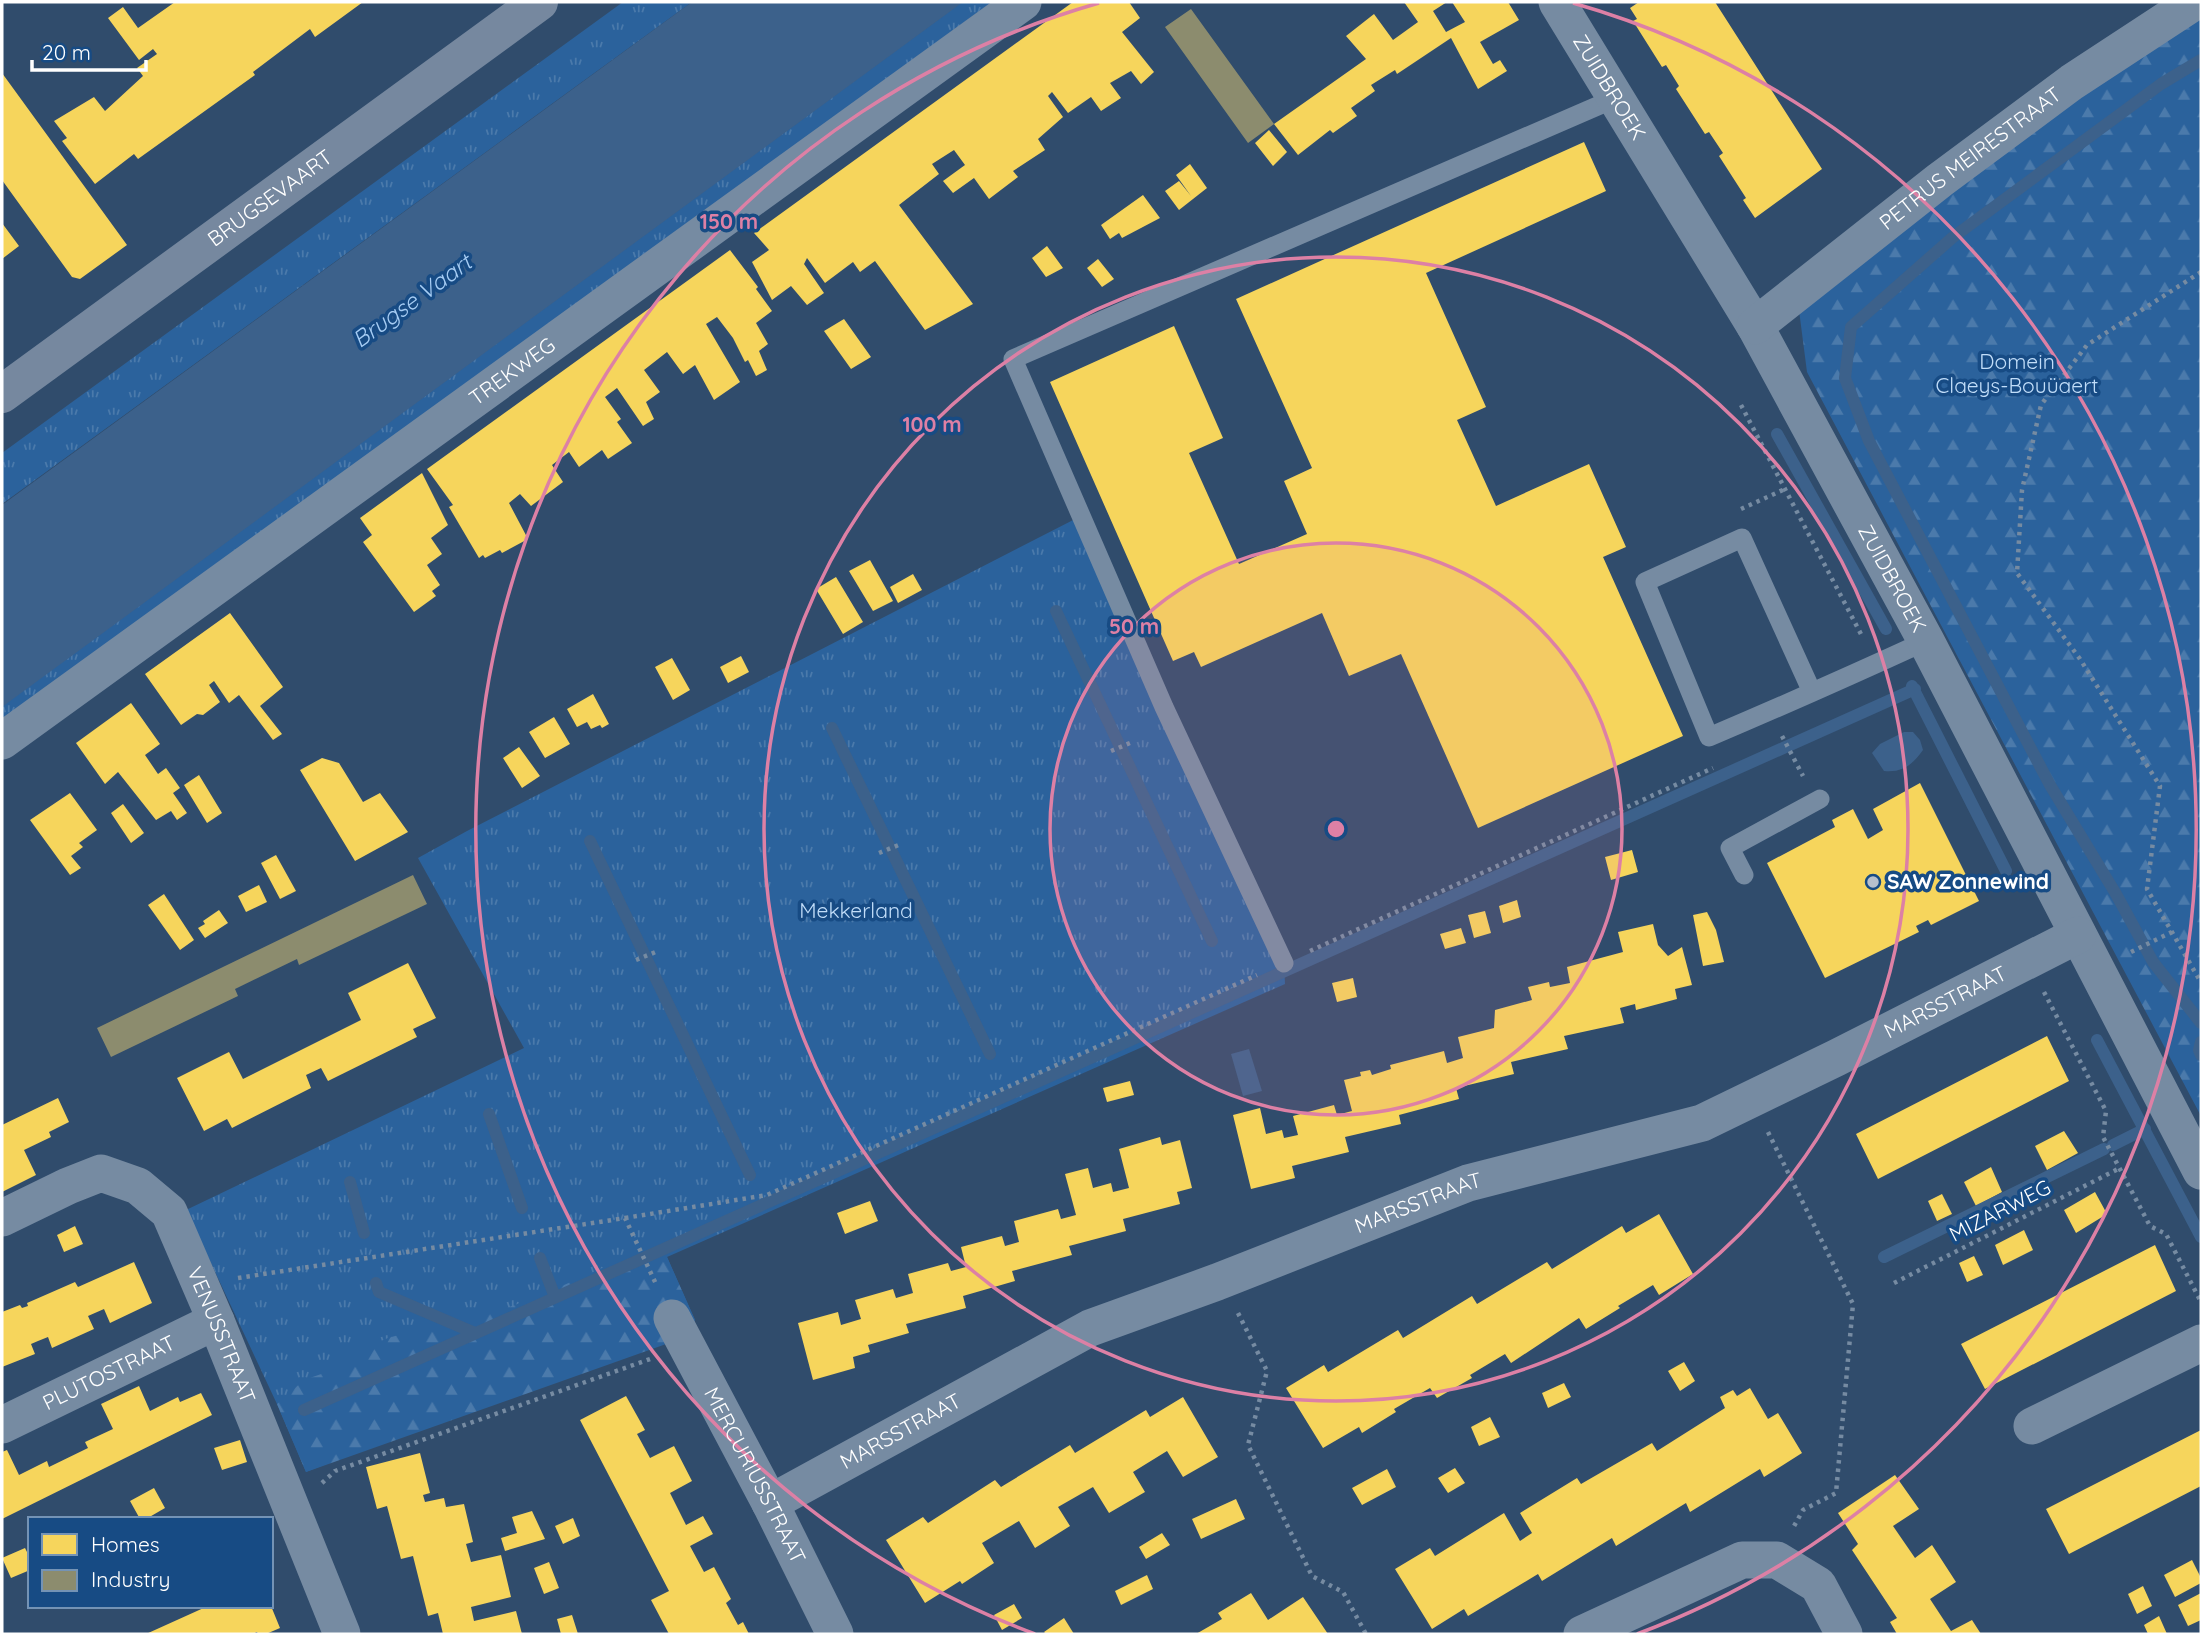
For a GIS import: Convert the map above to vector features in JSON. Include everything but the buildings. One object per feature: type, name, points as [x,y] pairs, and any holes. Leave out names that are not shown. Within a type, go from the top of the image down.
[{"type":"main road","name":"BRUGSEVAART","points":[[2,394],[539,2]]},
{"type":"street","name":"TREKWEG","points":[[2,741],[1023,2]]},
{"type":"street","name":"ZUIDBROEK","points":[[1556,2],[1755,326],[1926,641],[2201,1171]]},
{"type":"street","name":"PETRUS MEIRESTRAAT","points":[[1755,326],[1940,180],[2060,90],[2194,2]]},
{"type":"street","name":"MARSSTRAAT","points":[[771,1503],[1090,1328],[1217,1282],[1468,1184],[1702,1122],[1836,1058],[2078,935]]},
{"type":"street","name":"VENUSSTRAAT","points":[[2,1218],[101,1173],[138,1186],[169,1212],[216,1321],[341,1634]]},
{"type":"street","name":"PLUTOSTRAAT","points":[[2,1425],[216,1321]]},
{"type":"street","name":"MERCURIUSSTRAAT","points":[[679,1332],[771,1503],[835,1634]]},
{"type":"street","points":[[2032,1426],[2201,1343]]},
{"type":"street","points":[[1582,1634],[1742,1560],[1777,1560],[1818,1585],[1844,1634]]},
{"type":"lane","points":[[1284,963],[1164,707],[1013,359],[1616,98]]},
{"type":"lane","points":[[1812,692],[1742,538],[1645,582],[1709,737],[1877,664],[1926,641]]},
{"type":"lane","points":[[1744,875],[1730,848],[1820,799]]},
{"type":"path","points":[[2201,272],[2087,345],[2041,405],[2021,490],[2017,573],[2080,659],[2160,786],[2147,889],[2199,979],[2201,978]]},
{"type":"path","points":[[1741,405],[1877,664]]},
{"type":"path","points":[[1783,739],[1794,761]]},
{"type":"path","points":[[1111,751],[1130,743]]},
{"type":"path","points":[[879,853],[901,844]]},
{"type":"path","points":[[2126,955],[2172,932]]},
{"type":"path","points":[[636,960],[658,951]]},
{"type":"path","points":[[2028,961],[2106,1111],[2103,1137],[2150,1226],[2166,1234],[2201,1302]]},
{"type":"path","points":[[1751,1097],[1853,1304],[1836,1493],[1803,1510],[1777,1560]]},
{"type":"path","name":"MIZARWEG","points":[[1894,1283],[2120,1168]]},
{"type":"path","points":[[200,1284],[625,1218],[650,1272]]},
{"type":"path","points":[[1217,1282],[1233,1303],[1267,1371],[1248,1445],[1312,1576],[1343,1592],[1366,1634]]},
{"type":"path","points":[[291,1510],[335,1471],[679,1332]]},
{"type":"green space","points":[[623,2],[692,2],[2,504],[2,453]]},
{"type":"green space","points":[[962,2],[992,2],[2,724],[2,706]]},
{"type":"green space","name":"Domein Claeys-Bouüaert","points":[[2201,12],[2201,1116],[1807,372],[1799,310],[1948,192]]},
{"type":"green space","name":"Mekkerland","points":[[1081,516],[1284,963],[1285,984],[667,1257],[695,1320],[306,1472],[186,1210],[524,1048],[418,858]]},
{"type":"green space","points":[[667,1257],[695,1320],[683,1338],[306,1472],[277,1404],[304,1380],[327,1372],[364,1348],[388,1338],[507,1308],[611,1264]]},
{"type":"water","name":"Brugse Vaart","points":[[692,2],[963,2],[2,707],[2,505]]},
{"type":"water","points":[[1904,732],[1913,732],[1920,740],[1923,750],[1907,766],[1897,771],[1884,771],[1872,753],[1880,744]]},
{"type":"water","points":[[1249,1049],[1262,1091],[1243,1096],[1231,1054]]},
{"type":"waterway","points":[[2201,60],[2161,84],[1952,238],[1851,327],[1845,378],[1869,441],[2050,785],[2116,894],[2153,962],[2201,1023]]},
{"type":"waterway","points":[[1777,434],[1886,629]]},
{"type":"waterway","points":[[1056,611],[1212,941]]},
{"type":"waterway","points":[[1912,686],[2006,871]]},
{"type":"waterway","points":[[304,1410],[1915,689]]},
{"type":"waterway","points":[[832,728],[990,1054]]},
{"type":"waterway","points":[[590,841],[750,1175]]},
{"type":"waterway","points":[[2097,1040],[2201,1237]]},
{"type":"waterway","points":[[2201,1042],[2201,1055]]},
{"type":"waterway","points":[[489,1114],[522,1208]]},
{"type":"waterway","points":[[2113,1145],[2145,1129]]},
{"type":"waterway","points":[[1884,1257],[2104,1149]]},
{"type":"waterway","points":[[350,1182],[364,1233]]},
{"type":"waterway","points":[[540,1258],[555,1297]]},
{"type":"waterway","points":[[376,1283],[379,1292],[475,1333]]},
{"type":"place","name":"SAW Zonnewind","points":[[1873,882]]}]
